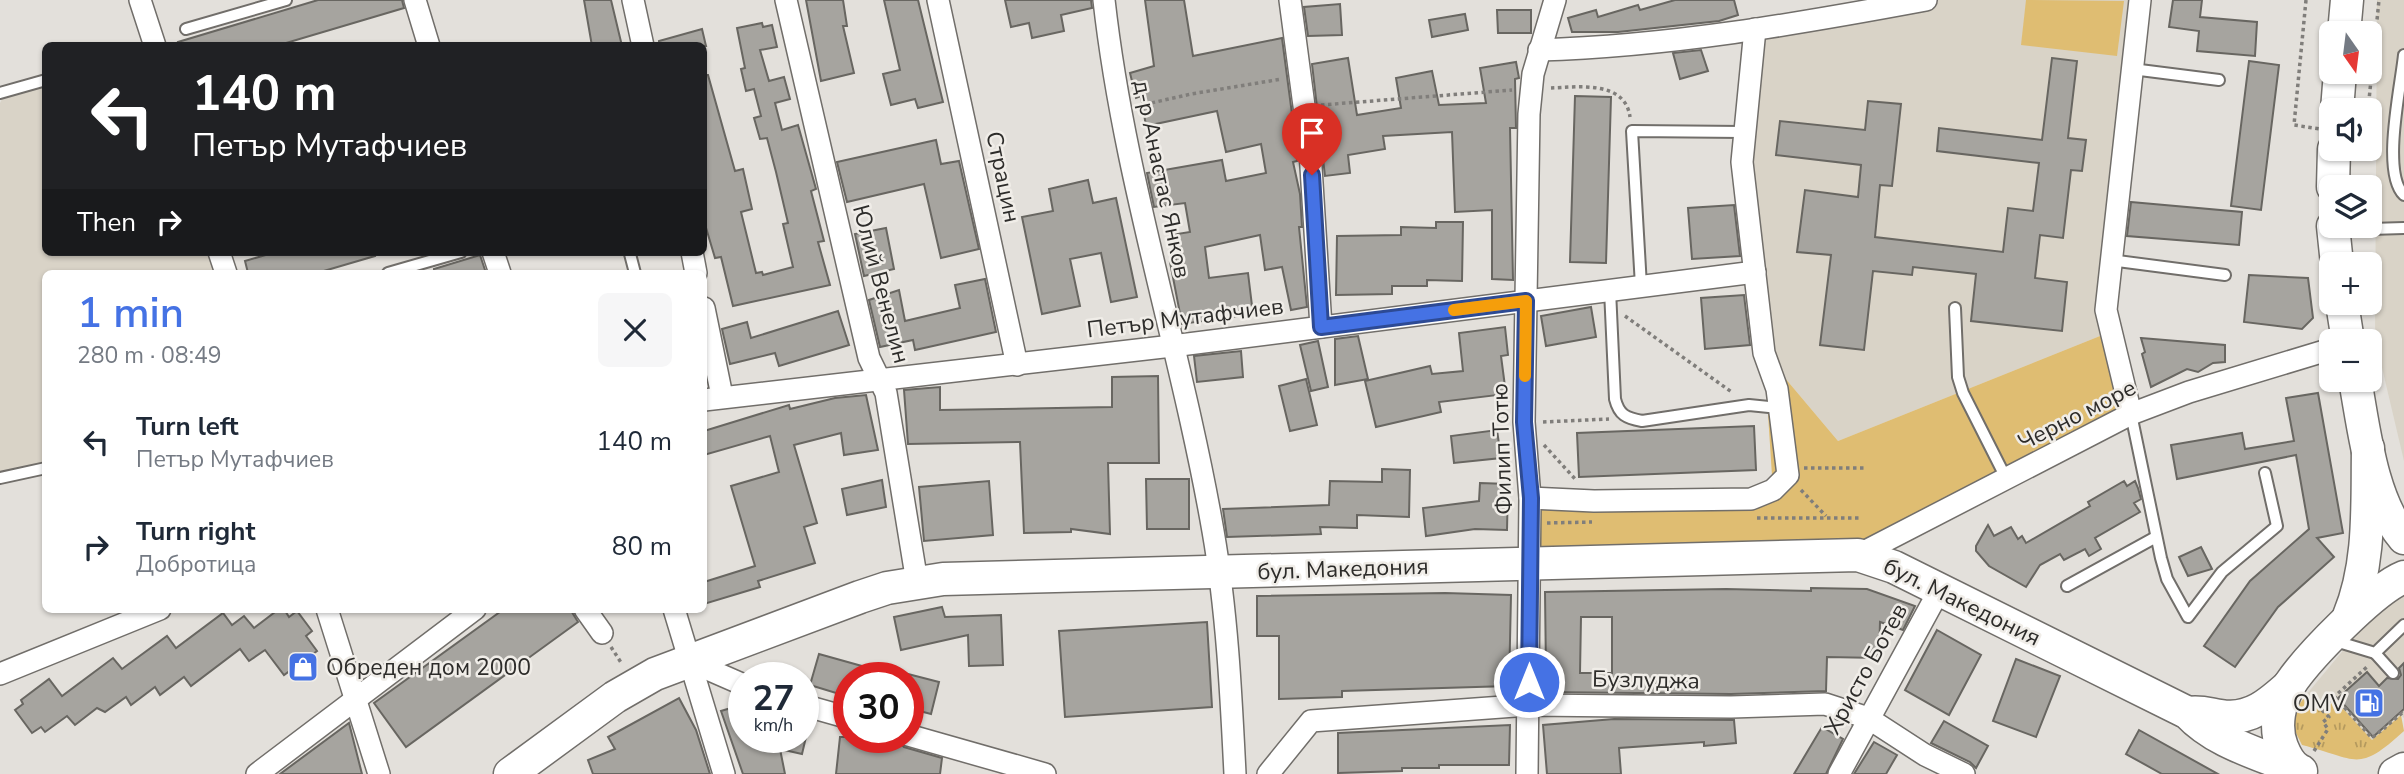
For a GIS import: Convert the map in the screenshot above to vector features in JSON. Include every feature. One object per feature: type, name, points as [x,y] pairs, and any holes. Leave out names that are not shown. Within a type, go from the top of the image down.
[{"type":"street","points":[[140,0],[154,42]]},
{"type":"street","points":[[415,0],[428,42]]},
{"type":"street","points":[[633,0],[642,42]]},
{"type":"street","name":"Юлий Венелин","points":[[786,0],[869,358],[886,393],[917,582]]},
{"type":"street","name":"Страцин","points":[[938,0],[1017,365]]},
{"type":"street","name":"д-р Анастас Янков","points":[[1104,0],[1119,111],[1208,505],[1219,573],[1235,774]]},
{"type":"street","points":[[1290,0],[1305,107],[1321,327]]},
{"type":"street","name":"Филип Тотю","points":[[1527,774],[1531,498],[1524,422],[1531,89],[1539,50],[1555,0]]},
{"type":"street","points":[[1539,50],[1659,44],[1926,0]]},
{"type":"street","points":[[2131,414],[2106,310],[2140,0]]},
{"type":"street","points":[[2345,21],[2347,0]]},
{"type":"street","points":[[1531,498],[1594,501],[1751,499],[1763,497],[1788,472],[1777,390],[1764,353],[1745,200],[1743,132],[1755,29]]},
{"type":"street","name":"Петър Мутафчиев","points":[[713,398],[1017,365],[1526,301],[1611,298],[1642,286],[1755,272]]},
{"type":"street","points":[[707,337],[713,398]]},
{"type":"street","name":"Черно море","points":[[1858,555],[2131,414],[2189,392],[2319,353]]},
{"type":"street","points":[[2358,392],[2368,448],[2385,506],[2404,538]]},
{"type":"street","points":[[2339,631],[2361,580],[2368,448]]},
{"type":"street","name":"бул. Македония","points":[[510,774],[635,683],[860,597],[917,582],[1858,555],[1894,567],[1940,589],[2188,713],[2200,726],[2221,737],[2303,772]]},
{"type":"street","points":[[2303,772],[2284,753],[2277,730],[2281,705],[2290,685],[2376,591],[2404,576]]},
{"type":"street","name":"Христо Ботев","points":[[1839,774],[1940,589]]},
{"type":"street","points":[[0,674],[150,613]]},
{"type":"street","points":[[328,613],[379,774]]},
{"type":"street","points":[[257,774],[470,613]]},
{"type":"street","points":[[588,613],[602,633]]},
{"type":"street","points":[[675,613],[724,774]]},
{"type":"street","points":[[689,661],[728,678]]},
{"type":"street","name":"бул. Македония","points":[[2188,713],[2202,710],[2233,717],[2252,713],[2290,685]]},
{"type":"street","name":"Бузлуджа","points":[[1268,774],[1311,721],[1529,705],[1731,707],[1825,704],[1868,718],[1925,755],[1964,774]]},
{"type":"street","points":[[924,740],[1045,774]]},
{"type":"street","points":[[2395,774],[2404,769]]},
{"type":"lane","points":[[186,29],[286,0]]},
{"type":"lane","points":[[2404,58],[2397,186],[2404,195]]},
{"type":"lane","points":[[2132,69],[2218,80]]},
{"type":"lane","points":[[0,93],[42,81]]},
{"type":"lane","points":[[1642,286],[1632,131],[1743,132]]},
{"type":"lane","points":[[2382,228],[2404,228]]},
{"type":"lane","points":[[398,270],[447,256]]},
{"type":"lane","points":[[2110,260],[2225,275]]},
{"type":"lane","points":[[1611,298],[1615,399],[1618,411],[1627,418],[1642,421],[1749,405],[1779,408]]},
{"type":"lane","points":[[1955,308],[1958,377],[1963,393],[2007,480]]},
{"type":"lane","points":[[2131,414],[2167,579],[2188,617],[2222,572],[2277,526],[2265,473]]},
{"type":"lane","points":[[0,478],[42,469]]},
{"type":"lane","points":[[2067,586],[2156,537]]},
{"type":"lane","points":[[2376,654],[2404,625]]},
{"type":"lane","points":[[2339,631],[2376,654],[2393,673]]},
{"type":"path","points":[[2306,0],[2294,125],[2319,128]]},
{"type":"path","points":[[2369,98],[2379,0]]},
{"type":"path","points":[[1119,111],[1191,94],[1301,76]]},
{"type":"path","points":[[1305,107],[1531,89],[1590,87],[1609,90],[1621,98],[1629,111],[1632,131]]},
{"type":"path","points":[[1611,298],[1749,405]]},
{"type":"path","points":[[1524,422],[1627,418]]},
{"type":"path","points":[[1524,422],[1594,501]]},
{"type":"path","points":[[1788,472],[1864,468]]},
{"type":"path","points":[[1788,472],[1826,516]]},
{"type":"path","points":[[602,633],[635,683]]},
{"type":"path","points":[[2303,772],[2328,729],[2323,722],[2329,717],[2321,709],[2376,654]]},
{"type":"path","points":[[2335,697],[2372,738],[2403,713]]},
{"type":"shaded area","points":[[1918,0],[2140,0],[2110,332],[1838,441],[1764,353],[1745,200],[1755,29]]},
{"type":"shaded area","points":[[2377,0],[2404,0],[2404,461],[2382,368],[2382,329],[2375,329],[2375,315],[2382,315],[2382,252],[2376,252],[2376,238],[2382,238],[2382,175],[2376,175],[2376,161],[2382,161],[2382,98],[2376,98],[2377,84],[2382,84],[2382,21],[2377,21]]},
{"type":"shaded area","points":[[42,87],[42,256],[212,256],[216,270],[42,270],[42,464],[0,472],[0,103],[2,99]]},
{"type":"shaded area","points":[[2404,589],[2404,718],[2401,715],[2372,740],[2335,701],[2322,711],[2306,695],[2386,599]]},
{"type":"green space","points":[[2026,0],[2124,1],[2117,56],[2021,45]]},
{"type":"green space","points":[[2110,332],[2131,414],[1858,555],[1530,564],[1530,498],[1773,491],[1764,353],[1838,441]]},
{"type":"green space","points":[[2306,695],[2322,711],[2335,700],[2372,740],[2401,715],[2404,731],[2388,745],[2366,758],[2346,758],[2302,745],[2289,719]]},
{"type":"building","points":[[318,0],[402,0],[404,8],[289,42],[178,42]]},
{"type":"building","points":[[584,0],[611,0],[621,42],[591,42]]},
{"type":"building","points":[[806,0],[843,0],[847,26],[843,26],[854,73],[821,81]]},
{"type":"building","points":[[884,0],[918,0],[943,102],[918,108],[915,99],[891,105],[883,74],[900,70]]},
{"type":"building","points":[[1005,0],[1091,0],[1092,8],[1061,15],[1064,31],[1032,38],[1029,23],[1011,27]]},
{"type":"building","points":[[1145,0],[1184,0],[1193,56],[1282,38],[1297,152],[1297,161],[1293,162],[1300,194],[1302,227],[1299,227],[1307,307],[1291,310],[1282,267],[1265,270],[1260,235],[1205,247],[1209,278],[1248,273],[1253,314],[1182,324],[1170,262],[1176,261],[1171,235],[1190,232],[1185,203],[1154,207],[1147,173],[1222,160],[1226,181],[1266,173],[1261,144],[1226,152],[1217,111],[1146,126],[1141,96],[1136,98],[1130,73],[1154,66]]},
{"type":"building","points":[[1675,0],[1734,0],[1738,15],[1719,21],[1618,32],[1572,32],[1568,18],[1596,10],[1598,17],[1638,5],[1640,10]]},
{"type":"building","points":[[2173,0],[2202,0],[2200,17],[2257,22],[2255,56],[2197,51],[2199,31],[2169,27]]},
{"type":"building","points":[[1340,4],[1342,35],[1308,36],[1304,7]]},
{"type":"building","points":[[1497,10],[1531,10],[1531,33],[1498,33]]},
{"type":"building","points":[[1465,14],[1468,30],[1432,37],[1429,20]]},
{"type":"building","points":[[762,23],[763,27],[772,25],[777,47],[760,50],[769,81],[784,77],[790,99],[775,103],[782,130],[798,125],[816,189],[811,191],[824,241],[818,242],[830,285],[733,306],[721,257],[715,258],[707,231],[707,75],[735,171],[743,169],[752,209],[741,212],[756,273],[762,272],[763,275],[793,267],[783,224],[788,223],[776,172],[767,138],[760,139],[754,118],[761,116],[754,89],[746,91],[741,69],[745,68],[737,28]]},
{"type":"building","points":[[702,29],[705,42],[659,42]]},
{"type":"building","points":[[1701,50],[1708,71],[1680,79],[1673,53]]},
{"type":"building","points":[[1348,58],[1357,115],[1401,108],[1396,78],[1432,71],[1439,105],[1486,103],[1480,68],[1516,62],[1519,78],[1515,79],[1516,128],[1510,128],[1513,280],[1492,279],[1492,210],[1455,212],[1452,132],[1383,136],[1385,149],[1348,155],[1350,173],[1325,176],[1312,64]]},
{"type":"building","points":[[2052,58],[2077,61],[2068,138],[2086,140],[2082,171],[2071,170],[2063,238],[2040,235],[2035,278],[2067,282],[2062,331],[1971,321],[1976,274],[1913,267],[1912,275],[1873,271],[1864,350],[1820,345],[1831,255],[1797,252],[1805,190],[1858,197],[1861,165],[1776,155],[1780,121],[1865,130],[1868,101],[1901,104],[1892,186],[1880,185],[1875,237],[2003,252],[2008,208],[2033,211],[2039,163],[1937,151],[1939,128],[2042,140]]},
{"type":"building","points":[[2249,61],[2279,65],[2261,210],[2231,206]]},
{"type":"building","points":[[1575,96],[1611,97],[1606,263],[1570,262]]},
{"type":"building","points":[[936,140],[941,164],[959,161],[979,249],[941,258],[924,184],[847,202],[837,162]]},
{"type":"building","points":[[1088,180],[1093,203],[1116,198],[1137,297],[1111,302],[1101,253],[1070,259],[1080,306],[1042,314],[1022,217],[1053,211],[1049,189]]},
{"type":"building","points":[[2131,202],[2242,212],[2239,245],[2127,236]]},
{"type":"building","points":[[1734,205],[1740,256],[1692,259],[1688,208]]},
{"type":"building","points":[[1436,222],[1463,222],[1462,281],[1427,280],[1427,286],[1392,286],[1392,294],[1336,295],[1337,236],[1401,235],[1401,227],[1436,228]]},
{"type":"building","points":[[886,228],[894,269],[864,276],[855,234]]},
{"type":"building","points":[[262,256],[375,256],[327,270],[247,270],[245,261]]},
{"type":"building","points":[[480,256],[485,270],[434,270]]},
{"type":"building","points":[[2249,275],[2308,278],[2313,318],[2302,329],[2244,322]]},
{"type":"building","points":[[985,279],[996,332],[915,350],[913,340],[880,347],[869,300],[899,290],[905,321],[960,308],[955,285]]},
{"type":"building","points":[[1744,295],[1750,345],[1705,349],[1701,298]]},
{"type":"building","points":[[1591,307],[1596,337],[1546,346],[1541,316]]},
{"type":"building","points":[[838,311],[849,345],[779,366],[775,353],[730,364],[722,329],[747,322],[751,338]]},
{"type":"building","points":[[1505,327],[1508,355],[1501,356],[1506,394],[1439,402],[1441,412],[1376,427],[1365,381],[1430,366],[1432,374],[1463,371],[1459,333]]},
{"type":"building","points":[[1358,336],[1368,379],[1335,385],[1335,339]]},
{"type":"building","points":[[2141,338],[2225,345],[2225,362],[2213,363],[2198,372],[2187,369],[2151,387],[2142,354],[2145,352]]},
{"type":"building","points":[[1318,341],[1328,387],[1311,391],[1300,345]]},
{"type":"building","points":[[1241,351],[1243,377],[1197,382],[1194,356]]},
{"type":"building","points":[[1158,376],[1159,463],[1108,463],[1110,534],[1071,529],[1071,532],[1024,533],[1020,442],[908,444],[904,390],[940,387],[940,410],[1112,407],[1112,377]]},
{"type":"building","points":[[1306,379],[1317,425],[1290,431],[1279,386]]},
{"type":"building","points":[[2318,393],[2343,533],[2317,538],[2334,557],[2278,607],[2235,667],[2204,646],[2250,581],[2309,529],[2296,455],[2177,479],[2171,445],[2242,433],[2245,449],[2294,441],[2286,398]]},
{"type":"building","points":[[866,395],[878,450],[844,455],[841,433],[794,445],[817,523],[804,527],[815,563],[758,581],[760,587],[707,603],[707,581],[755,566],[731,486],[779,472],[770,436],[707,454],[707,430],[789,405],[790,409],[835,398]]},
{"type":"building","points":[[1754,426],[1756,470],[1579,477],[1577,433]]},
{"type":"building","points":[[1497,430],[1501,458],[1454,463],[1451,436]]},
{"type":"building","points":[[1382,469],[1410,470],[1409,517],[1357,515],[1357,528],[1320,527],[1321,534],[1227,537],[1223,509],[1329,505],[1330,481],[1382,482]]},
{"type":"building","points":[[1146,479],[1189,479],[1189,529],[1147,529]]},
{"type":"building","points":[[882,480],[886,507],[847,515],[842,489]]},
{"type":"building","points":[[989,481],[993,535],[924,541],[919,487]]},
{"type":"building","points":[[2124,481],[2127,486],[2135,481],[2141,499],[2134,503],[2140,512],[2095,538],[2101,549],[2089,556],[2085,549],[2064,560],[2060,554],[2040,565],[2026,587],[1989,566],[1976,551],[1988,525],[1994,536],[2011,527],[2018,539],[2022,536],[2026,543],[2090,506],[2088,502]]},
{"type":"building","points":[[1480,483],[1508,484],[1507,530],[1475,529],[1426,536],[1423,508],[1479,501]]},
{"type":"building","points":[[2201,547],[2212,569],[2188,576],[2179,557]]},
{"type":"building","points":[[1811,588],[1867,589],[1915,606],[1903,630],[1880,622],[1879,658],[1827,657],[1826,691],[1731,694],[1543,692],[1543,673],[1546,673],[1545,592],[1726,589],[1811,591]],"holes":[[[1581,617],[1612,617],[1612,673],[1580,673]]]},
{"type":"building","points":[[1445,593],[1511,595],[1509,686],[1342,691],[1342,697],[1279,699],[1279,636],[1257,636],[1257,596]]},
{"type":"building","points":[[942,607],[945,617],[1001,615],[1003,665],[969,666],[968,635],[901,650],[894,617]]},
{"type":"building","points":[[223,613],[232,625],[244,616],[254,628],[274,613],[286,613],[289,617],[298,613],[312,631],[306,636],[317,651],[284,675],[265,650],[249,661],[240,649],[191,686],[184,677],[160,695],[155,687],[131,705],[126,697],[105,712],[97,708],[75,725],[67,716],[45,732],[41,727],[32,733],[15,710],[23,704],[21,700],[49,679],[62,696],[113,658],[122,669],[167,636],[176,648]]},
{"type":"building","points":[[498,613],[572,613],[578,622],[406,747],[374,703]]},
{"type":"building","points":[[1207,622],[1212,707],[1065,717],[1059,631]]},
{"type":"building","points":[[1937,630],[1981,655],[1949,715],[1905,690]]},
{"type":"building","points":[[819,654],[848,662],[833,662],[833,692],[819,688],[819,662],[817,662]]},
{"type":"building","points":[[2016,659],[2060,676],[2036,737],[1993,721]]},
{"type":"building","name":"OMV","points":[[2404,663],[2404,709],[2373,737],[2338,698],[2367,672],[2379,686],[2387,678],[2398,679],[2401,675],[2399,668]]},
{"type":"building","points":[[924,678],[939,682],[931,714],[924,712]]},
{"type":"building","points":[[679,698],[696,730],[710,774],[593,774],[588,760],[615,749],[608,737]]},
{"type":"building","points":[[728,709],[728,731],[721,711]]},
{"type":"building","points":[[1614,719],[1734,720],[1736,743],[1704,746],[1704,742],[1619,748],[1621,774],[1547,774],[1543,725]]},
{"type":"building","points":[[1944,721],[1988,746],[1976,768],[1970,762],[1931,743]]},
{"type":"building","points":[[349,723],[362,774],[280,774]]},
{"type":"building","points":[[1510,725],[1509,765],[1439,765],[1439,768],[1402,768],[1402,771],[1338,773],[1338,733]]},
{"type":"building","points":[[1822,727],[1843,739],[1826,774],[1794,774]]},
{"type":"building","points":[[2139,730],[2218,774],[2162,774],[2126,754]]},
{"type":"building","points":[[1874,742],[1897,755],[1886,774],[1854,774]]},
{"type":"building","points":[[736,753],[781,753],[785,774],[743,774]]},
{"type":"building","points":[[838,753],[924,753],[942,758],[940,774],[836,774]]},
{"type":"slow traffic","points":[[1454,310],[1526,301],[1525,376]]},
{"type":"place","name":"Обреден дом 2000","points":[[303,667]]},
{"type":"place","name":"OMV","points":[[2369,703]]},
{"type":"route","points":[[1312,175],[1321,327],[1526,301],[1524,422],[1531,498],[1529,682]]}]
